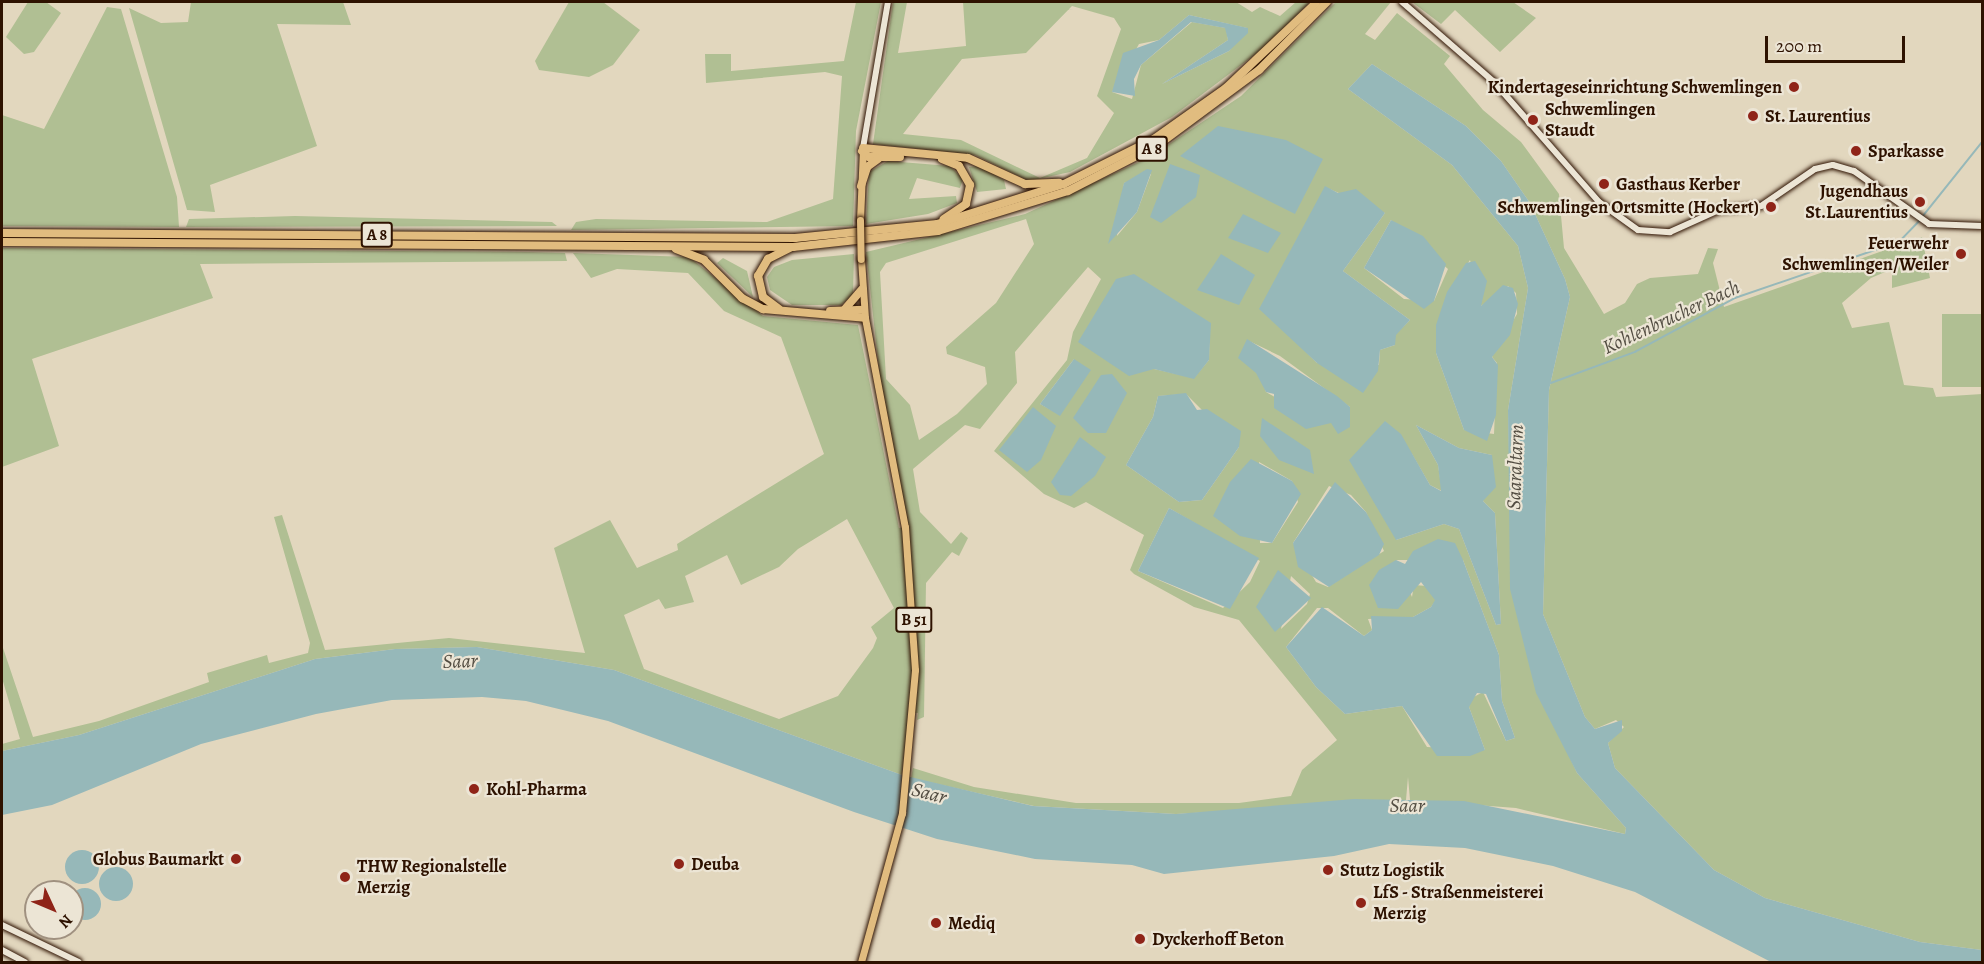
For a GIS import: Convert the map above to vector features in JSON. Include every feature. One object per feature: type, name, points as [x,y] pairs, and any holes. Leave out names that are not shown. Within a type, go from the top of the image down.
[{"type":"highway","name":"A 8","points":[[579,241],[826,237],[937,224],[1075,180],[1201,108],[1317,2]]},
{"type":"highway","name":"A 8","points":[[2,242],[196,238],[559,240],[662,246],[793,247],[938,231],[1079,186],[1206,113],[1282,49],[1327,2]]},
{"type":"highway","points":[[862,150],[879,158],[942,159],[962,168],[970,185],[967,201],[937,224]]},
{"type":"highway","points":[[862,150],[968,158],[1025,184],[1075,180]]},
{"type":"highway","points":[[861,186],[867,167],[879,158]]},
{"type":"highway","name":"A 8","points":[[2,234],[171,239]]},
{"type":"highway","points":[[662,246],[701,257],[742,298],[763,309],[865,314]]},
{"type":"highway","points":[[793,247],[763,265],[758,280],[763,297],[784,310],[843,310],[865,314]]},
{"type":"highway","points":[[843,310],[862,289]]},
{"type":"main road","points":[[865,314],[860,220],[862,150],[888,2]]},
{"type":"main road","points":[[1402,2],[1494,82],[1599,202],[1638,230],[1670,232],[1719,210],[1761,206],[1828,165],[1854,171],[1921,220],[1946,229],[1983,226]]},
{"type":"main road","name":"B 51","points":[[861,963],[886,879],[902,813],[914,713],[914,608],[905,527],[865,314]]},
{"type":"main road","points":[[2,925],[79,963]]},
{"type":"main road","points":[[2,950],[25,963]]},
{"type":"green space","points":[[28,2],[46,2],[61,13],[34,52],[24,54],[6,37]]},
{"type":"green space","points":[[191,2],[343,2],[351,25],[277,24],[317,146],[210,185],[215,212],[187,210],[129,8],[161,23],[188,22]]},
{"type":"green space","points":[[569,2],[603,2],[640,30],[613,65],[589,77],[539,70],[535,61]]},
{"type":"green space","points":[[856,2],[881,2],[856,131],[853,226],[571,230],[576,222],[596,219],[767,222],[833,199],[842,76],[825,72],[706,83],[705,54],[731,54],[731,71],[844,61]]},
{"type":"green space","points":[[893,2],[907,2],[898,53],[966,46],[963,2],[1236,2],[1252,12],[1260,7],[1280,16],[1296,2],[1310,2],[1261,50],[1172,117],[1070,172],[1029,181],[975,155],[873,144]],"holes":[[[1072,6],[1114,18],[1121,29],[1097,96],[1114,113],[1087,158],[1040,178],[961,140],[903,134],[962,59],[1026,53]],[[1189,15],[1247,28],[1229,51],[1162,84],[1228,40],[1226,28],[1192,22],[1141,65],[1132,99],[1112,92],[1139,44],[1159,40]]]},
{"type":"green space","points":[[1336,2],[1391,2],[1365,34],[1375,40],[1397,13],[1450,56],[1444,64],[1483,110],[1521,142],[1559,194],[1564,248],[1604,314],[1625,303],[1637,284],[1650,278],[1698,274],[1708,248],[1718,249],[1713,263],[1724,307],[1922,237],[1930,278],[1892,288],[1892,269],[1871,278],[1842,303],[1852,328],[1889,322],[1904,385],[1933,388],[1936,397],[1982,394],[1982,950],[1920,942],[1765,898],[1714,870],[1615,768],[1608,743],[1624,727],[1616,720],[1595,729],[1585,717],[1543,614],[1549,390],[1570,297],[1565,279],[1530,203],[1501,161],[1466,126],[1372,64],[1348,89],[1452,165],[1518,246],[1528,288],[1508,410],[1510,499],[1566,749],[1577,773],[1626,828],[1625,834],[1516,808],[1410,800],[1408,777],[1406,800],[1176,814],[1034,806],[911,778],[913,768],[974,787],[1076,803],[1239,803],[1291,796],[1302,770],[1337,740],[1239,620],[1194,607],[1130,570],[1144,535],[1086,502],[1074,508],[1044,494],[994,451],[1067,360],[1073,332],[1101,279],[1088,267],[1015,352],[1017,383],[980,429],[965,425],[913,469],[920,512],[951,544],[961,532],[968,538],[959,556],[952,552],[926,583],[924,717],[917,720],[918,713],[909,713],[902,775],[614,670],[477,647],[395,649],[315,659],[79,735],[2,751],[2,744],[20,739],[2,678],[2,645],[33,737],[99,721],[209,682],[207,673],[267,655],[269,663],[308,653],[310,643],[274,517],[282,515],[325,650],[449,638],[585,653],[554,548],[610,520],[637,568],[678,550],[677,544],[824,454],[781,337],[724,311],[688,273],[617,269],[591,278],[573,253],[689,257],[763,316],[858,325],[899,528],[908,526],[880,378],[866,252],[1025,214],[1150,157],[1241,96]],"holes":[[[1151,174],[1137,212],[1117,236],[1124,183]],[[1325,187],[1385,213],[1343,271],[1410,320],[1395,335],[1395,345],[1380,350],[1379,365],[1317,363],[1306,352]],[[1026,219],[1034,244],[996,303],[946,347],[947,354],[985,367],[987,384],[957,414],[919,440],[910,405],[886,379],[880,272],[886,263]],[[1391,220],[1448,269],[1434,301],[1404,299],[1364,268]],[[1470,260],[1481,306],[1508,286],[1516,293],[1517,314],[1492,357],[1497,363],[1494,434],[1464,430],[1436,353],[1453,286]],[[1210,323],[1209,360],[1194,378],[1154,369]],[[1247,340],[1280,356],[1350,407],[1332,423],[1318,422],[1266,392]],[[1074,359],[1060,415],[1040,404]],[[1186,394],[1239,447],[1202,500],[1179,502],[1126,465],[1153,417],[1158,396]],[[1416,425],[1459,448],[1492,455],[1483,501],[1495,513],[1501,624],[1496,625],[1459,529],[1444,524],[1396,540],[1412,454],[1430,485],[1442,491],[1438,465]],[[1259,462],[1292,481],[1298,502],[1272,543],[1260,543]],[[1329,486],[1351,495],[1366,512],[1384,551],[1328,587],[1316,582],[1293,543]],[[1169,508],[1260,561],[1250,582],[1223,608],[1138,571]],[[847,519],[894,608],[871,627],[877,638],[873,648],[838,696],[779,719],[644,669],[624,615],[659,599],[665,609],[694,602],[685,576],[727,555],[741,585],[779,567],[798,549]],[[1396,560],[1463,560],[1499,655],[1502,701],[1515,738],[1506,741],[1483,692],[1470,699],[1469,707],[1485,750],[1427,747],[1402,706],[1345,714],[1316,687],[1286,647],[1317,608],[1328,608],[1364,636],[1372,630],[1368,619],[1413,617],[1431,607],[1436,600],[1427,586],[1414,585],[1412,597]],[[1291,576],[1310,594],[1307,604],[1281,629]]]},
{"type":"green space","points":[[1412,2],[1513,2],[1536,18],[1500,52],[1455,10],[1441,24]]},
{"type":"green space","points":[[107,7],[121,9],[177,197],[179,227],[2,226],[2,115],[44,129]]},
{"type":"green space","points":[[888,161],[950,166],[963,179],[960,188],[917,178],[909,199],[956,196],[957,203],[928,214],[866,224],[869,172]]},
{"type":"green space","points":[[979,166],[1004,180],[1006,189],[977,192],[969,167]]},
{"type":"green space","points":[[295,216],[552,222],[557,226],[186,227],[189,219]]},
{"type":"green space","points":[[2,248],[529,252],[565,253],[567,261],[200,264],[213,298],[32,359],[59,446],[2,467]]},
{"type":"green space","points":[[854,254],[853,295],[841,305],[792,305],[770,290],[767,277],[774,267],[792,260]]},
{"type":"green space","points":[[723,258],[747,271],[753,297],[717,263]]},
{"type":"green space","points":[[1942,314],[1982,314],[1982,387],[1942,387]]},
{"type":"water","points":[[1189,15],[1248,28],[1248,33],[1229,51],[1162,84],[1228,40],[1225,28],[1191,22],[1141,65],[1134,79],[1135,96],[1112,92],[1123,53],[1159,40]]},
{"type":"water","points":[[1372,64],[1466,126],[1501,161],[1530,203],[1565,279],[1570,297],[1549,390],[1543,614],[1585,717],[1595,729],[1622,720],[1622,731],[1608,743],[1615,768],[1714,870],[1765,898],[1920,942],[1982,950],[1982,962],[1771,962],[1635,892],[1553,866],[1465,848],[1389,844],[1334,856],[1164,874],[1132,865],[1035,859],[937,839],[854,812],[608,721],[526,701],[482,697],[392,700],[316,714],[201,744],[52,805],[2,815],[2,751],[79,735],[315,659],[395,649],[477,647],[614,670],[902,775],[1033,806],[1176,814],[1354,799],[1464,801],[1625,834],[1626,828],[1577,773],[1536,693],[1510,589],[1508,410],[1528,288],[1518,246],[1452,165],[1348,89]]},
{"type":"water","points":[[1218,126],[1286,140],[1323,159],[1295,214],[1180,156]]},
{"type":"water","points":[[1170,164],[1200,175],[1196,197],[1161,223],[1150,217]]},
{"type":"water","points":[[1147,169],[1152,170],[1137,212],[1108,244],[1124,183]]},
{"type":"water","points":[[1325,186],[1338,193],[1356,189],[1385,213],[1343,271],[1410,320],[1396,335],[1395,345],[1380,350],[1378,371],[1363,393],[1317,363],[1259,309]]},
{"type":"water","points":[[1243,214],[1281,233],[1268,253],[1228,238]]},
{"type":"water","points":[[1391,220],[1423,236],[1446,264],[1434,301],[1424,309],[1364,268]]},
{"type":"water","points":[[1221,254],[1255,275],[1239,305],[1197,290]]},
{"type":"water","points":[[1475,261],[1487,281],[1481,306],[1503,285],[1513,288],[1518,304],[1510,335],[1492,357],[1498,365],[1496,415],[1487,441],[1464,430],[1436,353],[1436,325],[1447,292],[1466,263]]},
{"type":"water","points":[[1134,274],[1211,323],[1209,360],[1194,379],[1154,369],[1129,376],[1078,342],[1116,279]]},
{"type":"water","points":[[1247,339],[1337,396],[1350,407],[1350,427],[1338,434],[1331,423],[1306,429],[1274,408],[1274,394],[1266,392],[1256,373],[1238,358]]},
{"type":"water","points":[[1074,359],[1091,370],[1060,416],[1040,404]]},
{"type":"water","points":[[1112,374],[1127,393],[1106,433],[1088,433],[1073,418],[1101,375]]},
{"type":"water","points":[[1186,393],[1197,410],[1207,409],[1241,431],[1239,447],[1202,500],[1179,502],[1126,465],[1153,417],[1158,396]]},
{"type":"water","points":[[1033,407],[1056,426],[1041,460],[1027,472],[999,450]]},
{"type":"water","points":[[1262,418],[1310,450],[1314,474],[1279,460],[1260,436]]},
{"type":"water","points":[[1385,421],[1401,434],[1430,485],[1441,491],[1438,465],[1416,425],[1459,448],[1492,455],[1496,487],[1483,501],[1495,513],[1501,624],[1496,625],[1459,529],[1444,524],[1396,540],[1349,460]]},
{"type":"water","points":[[1080,437],[1106,457],[1095,476],[1071,496],[1060,495],[1051,482]]},
{"type":"water","points":[[1251,459],[1292,481],[1301,494],[1272,543],[1240,536],[1213,516],[1230,482]]},
{"type":"water","points":[[1335,482],[1366,512],[1384,544],[1379,555],[1329,587],[1298,567],[1293,543]]},
{"type":"water","points":[[1169,508],[1259,558],[1230,609],[1138,571]]},
{"type":"water","points":[[1438,539],[1455,543],[1463,560],[1499,655],[1502,701],[1515,738],[1506,741],[1486,694],[1477,693],[1469,707],[1485,750],[1470,756],[1437,756],[1402,706],[1345,714],[1316,687],[1286,647],[1322,607],[1364,636],[1372,630],[1371,616],[1413,617],[1431,607],[1435,600],[1421,582],[1398,609],[1378,608],[1369,585],[1379,570],[1396,560],[1405,564],[1413,551]]},
{"type":"water","points":[[1278,570],[1311,598],[1275,632],[1256,607]]},
{"type":"water","points":[[82,850],[94,855],[99,867],[94,879],[84,883],[84,880],[70,879],[65,867],[70,855]]},
{"type":"water","points":[[116,867],[128,872],[133,884],[128,896],[116,901],[104,896],[99,884],[104,872]]},
{"type":"water","points":[[84,888],[91,889],[100,898],[100,910],[91,919],[84,920]]},
{"type":"waterway","name":"Kohlenbrucher Bach","points":[[1923,216],[1982,142]]},
{"type":"waterway","name":"Kohlenbrucher Bach","points":[[1551,383],[1635,352],[1735,298],[1899,242],[1920,220]]},
{"type":"place","name":"Kindertageseinrichtung Schwemlingen","points":[[1794,87]]},
{"type":"place","name":"St. Laurentius","points":[[1753,116]]},
{"type":"place","name":"Schwemlingen Staudt","points":[[1533,120]]},
{"type":"place","name":"Sparkasse","points":[[1856,151]]},
{"type":"place","name":"Gasthaus Kerber","points":[[1604,184]]},
{"type":"place","name":"Jugendhaus St.Laurentius","points":[[1920,202]]},
{"type":"place","name":"Schwemlingen Ortsmitte (Hockert)","points":[[1771,207]]},
{"type":"place","name":"Feuerwehr Schwemlingen/Weiler","points":[[1961,254]]},
{"type":"place","name":"Kohl-Pharma","points":[[474,789]]},
{"type":"place","name":"Globus Baumarkt","points":[[236,859]]},
{"type":"place","name":"Deuba","points":[[679,864]]},
{"type":"place","name":"Stutz Logistik","points":[[1328,870]]},
{"type":"place","name":"THW Regionalstelle Merzig","points":[[345,877]]},
{"type":"place","name":"LfS - Straßenmeisterei Merzig","points":[[1361,903]]},
{"type":"place","name":"Mediq","points":[[936,923]]},
{"type":"place","name":"Dyckerhoff Beton","points":[[1140,939]]},
{"type":"water label","name":"Saaraltarm","points":[[1515,467]]},
{"type":"water label","name":"Saar","points":[[460,661]]},
{"type":"water label","name":"Saar","points":[[929,793]]},
{"type":"water label","name":"Saar","points":[[1407,805]]}]
